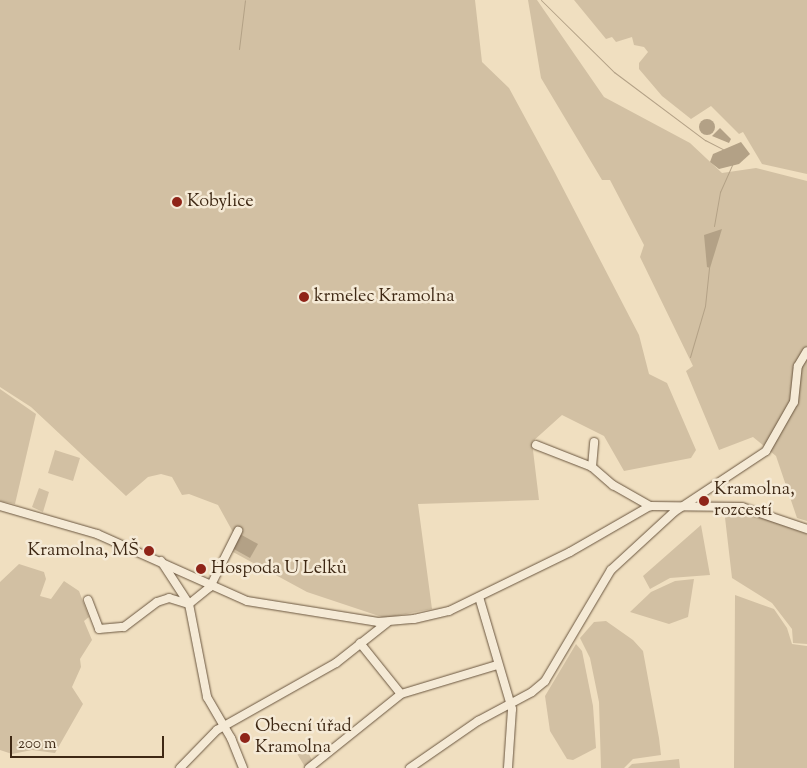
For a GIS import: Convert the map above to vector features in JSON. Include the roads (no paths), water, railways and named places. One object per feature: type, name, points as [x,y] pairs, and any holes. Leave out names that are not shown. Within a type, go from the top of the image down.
[{"type":"street","points":[[410,768],[478,721],[510,705],[545,681],[606,576],[684,505],[766,451],[794,402],[798,366],[807,351]]},
{"type":"street","points":[[592,467],[594,442]]},
{"type":"street","points":[[536,445],[592,467],[612,485],[650,506]]},
{"type":"street","points":[[0,506],[67,523],[161,561],[210,587],[247,601],[388,622],[449,611],[650,506],[742,507],[807,529]]},
{"type":"street","points":[[189,604],[210,587],[238,531]]},
{"type":"street","points":[[161,561],[189,604],[207,697],[238,751],[243,768]]},
{"type":"street","points":[[479,597],[512,714],[508,768]]},
{"type":"street","points":[[88,600],[99,630],[124,627],[157,602],[169,598],[189,604]]},
{"type":"street","points":[[180,768],[223,726],[336,663],[388,622]]},
{"type":"street","points":[[360,643],[401,694]]},
{"type":"street","points":[[309,768],[401,694],[497,665]]},
{"type":"waterway","points":[[239,49],[245,0]]},
{"type":"waterway","points":[[541,0],[614,72],[705,140],[723,149]]},
{"type":"waterway","points":[[714,226],[720,192],[732,165]]},
{"type":"waterway","points":[[690,357],[705,306],[709,267]]},
{"type":"place","name":"Kobylice","points":[[177,202]]},
{"type":"place","name":"krmelec Kramolna","points":[[304,297]]},
{"type":"place","name":"Kramolna, rozcestí","points":[[704,501]]},
{"type":"place","name":"Kramolna, MŠ","points":[[149,551]]},
{"type":"place","name":"Hospoda U Lelků","points":[[201,569]]},
{"type":"place","name":"Obecní úřad Kramolna","points":[[245,738]]}]
